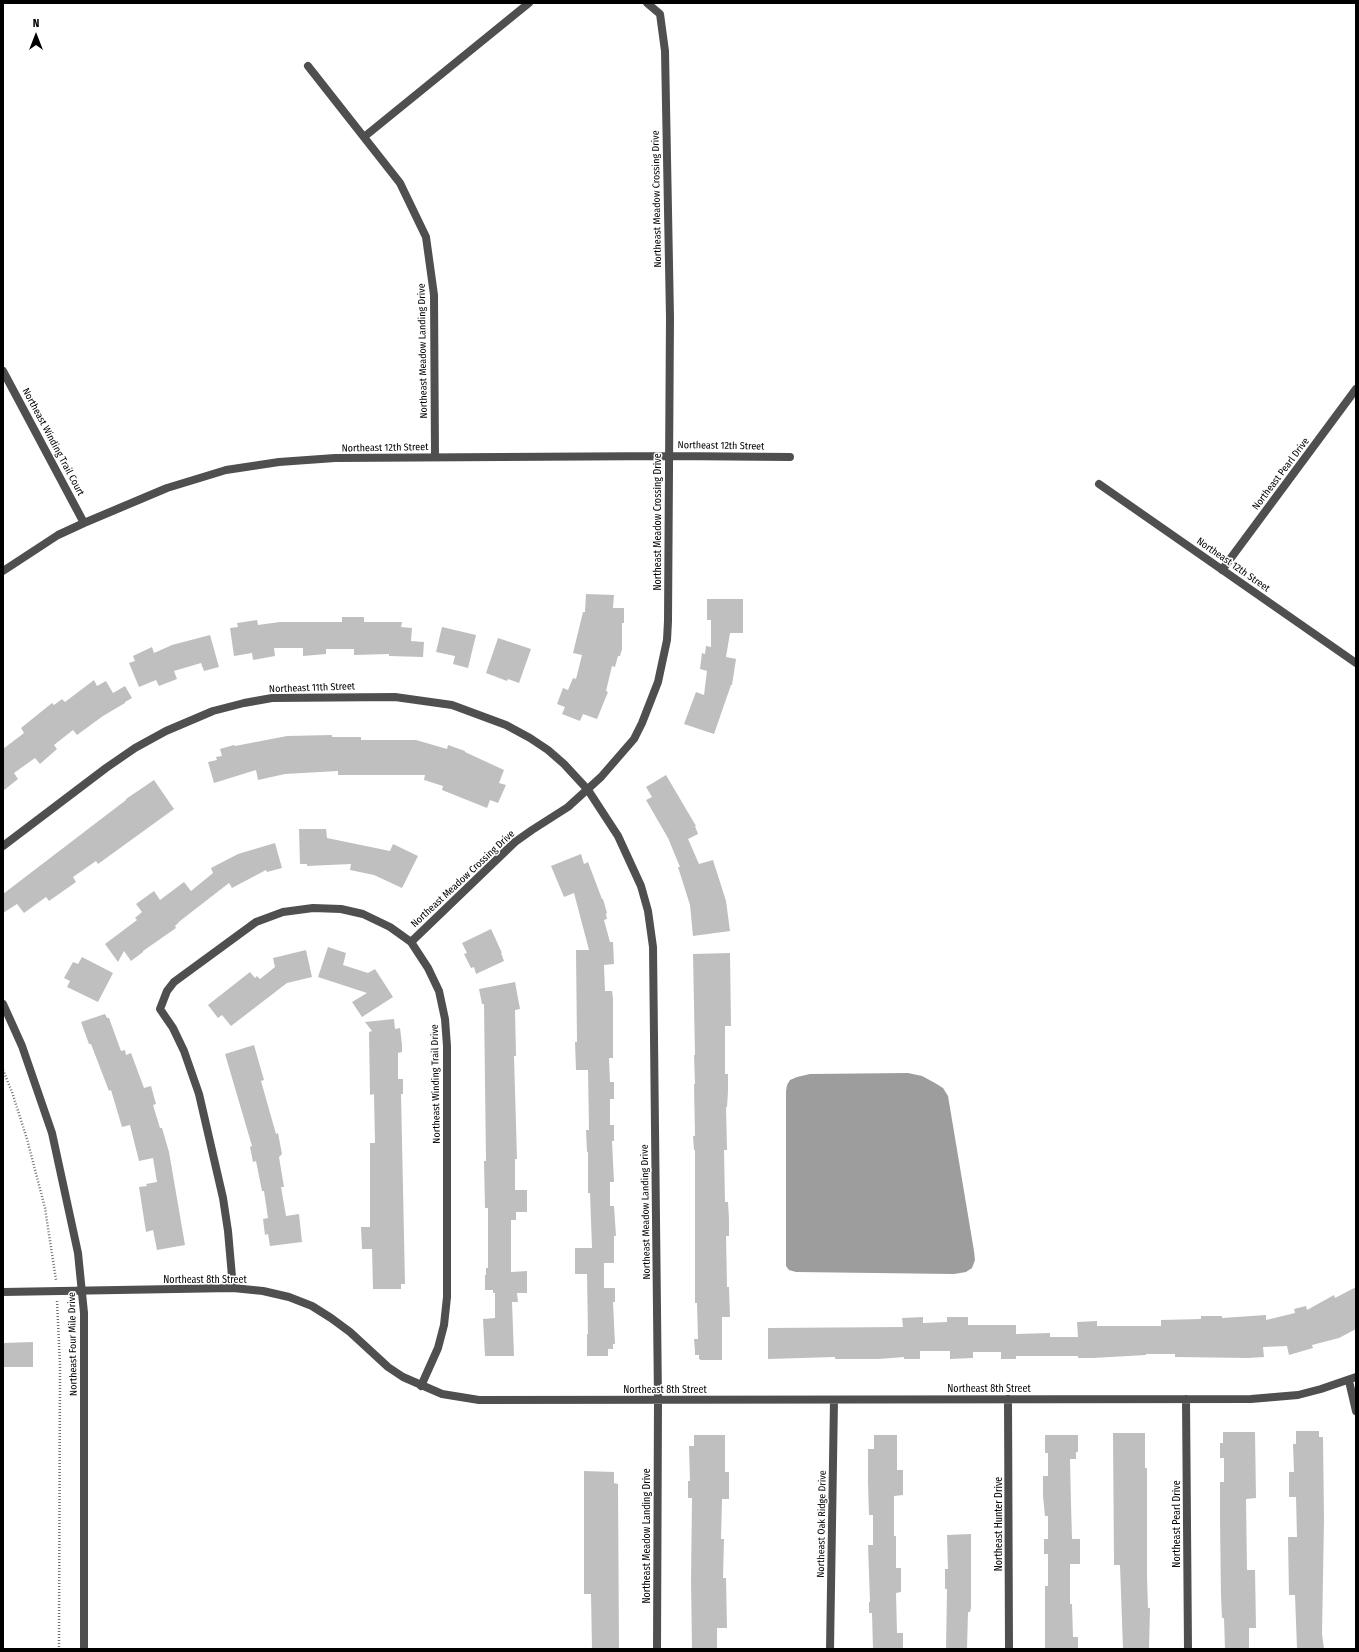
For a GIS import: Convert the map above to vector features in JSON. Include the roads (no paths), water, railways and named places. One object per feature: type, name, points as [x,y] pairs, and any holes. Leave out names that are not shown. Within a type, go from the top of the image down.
[{"type":"street","points":[[364,137],[529,3]]},
{"type":"street","name":"Northeast Meadow Crossing Drive","points":[[411,942],[515,842],[568,807],[601,777],[634,739],[651,701],[663,662],[667,640],[668,621],[670,317],[665,51],[660,14],[647,3]]},
{"type":"street","name":"Northeast Meadow Landing Drive","points":[[308,66],[400,183],[426,237],[434,295],[435,457]]},
{"type":"street","name":"Northeast Winding Trail Court","points":[[3,371],[84,523]]},
{"type":"street","name":"Northeast Pearl Drive","points":[[1222,570],[1356,389]]},
{"type":"street","name":"Northeast 12th Street","points":[[3,571],[58,535],[167,488],[226,470],[279,462],[335,458],[435,457],[790,457]]},
{"type":"street","name":"Northeast 12th Street","points":[[1099,484],[1356,663]]},
{"type":"street","name":"Northeast 11th Street","points":[[3,846],[106,768],[136,748],[166,731],[214,711],[244,703],[272,698],[395,697],[452,705],[506,725],[530,738],[548,750],[564,764],[588,790]]},
{"type":"street","name":"Northeast Meadow Landing Drive","points":[[588,790],[618,836],[640,886],[648,911],[653,947],[658,1400],[657,1649]]},
{"type":"street","name":"Northeast Winding Trail Drive","points":[[233,1288],[224,1198],[198,1094],[184,1051],[173,1028],[160,1009],[167,991],[181,976],[256,922],[283,912],[313,908],[348,910],[363,914],[390,927],[411,942],[428,968],[439,991],[445,1019],[447,1046],[447,1297],[444,1325],[438,1348],[421,1386]]},
{"type":"street","name":"Northeast Four Mile Drive","points":[[3,1004],[22,1046],[52,1133],[78,1253],[83,1292],[84,1649]]},
{"type":"street","name":"Northeast 8th Street","points":[[3,1292],[83,1292],[233,1288],[263,1291],[289,1297],[312,1306],[350,1332],[388,1367],[421,1386],[442,1394],[479,1400],[1274,1398],[1298,1395],[1352,1379]]},
{"type":"street","points":[[1352,1379],[1356,1411]]},
{"type":"street","name":"Northeast Hunter Drive","points":[[1008,1399],[1009,1649]]},
{"type":"street","name":"Northeast Pearl Drive","points":[[1186,1399],[1188,1649]]},
{"type":"street","name":"Northeast Oak Ridge Drive","points":[[830,1649],[834,1400]]}]
